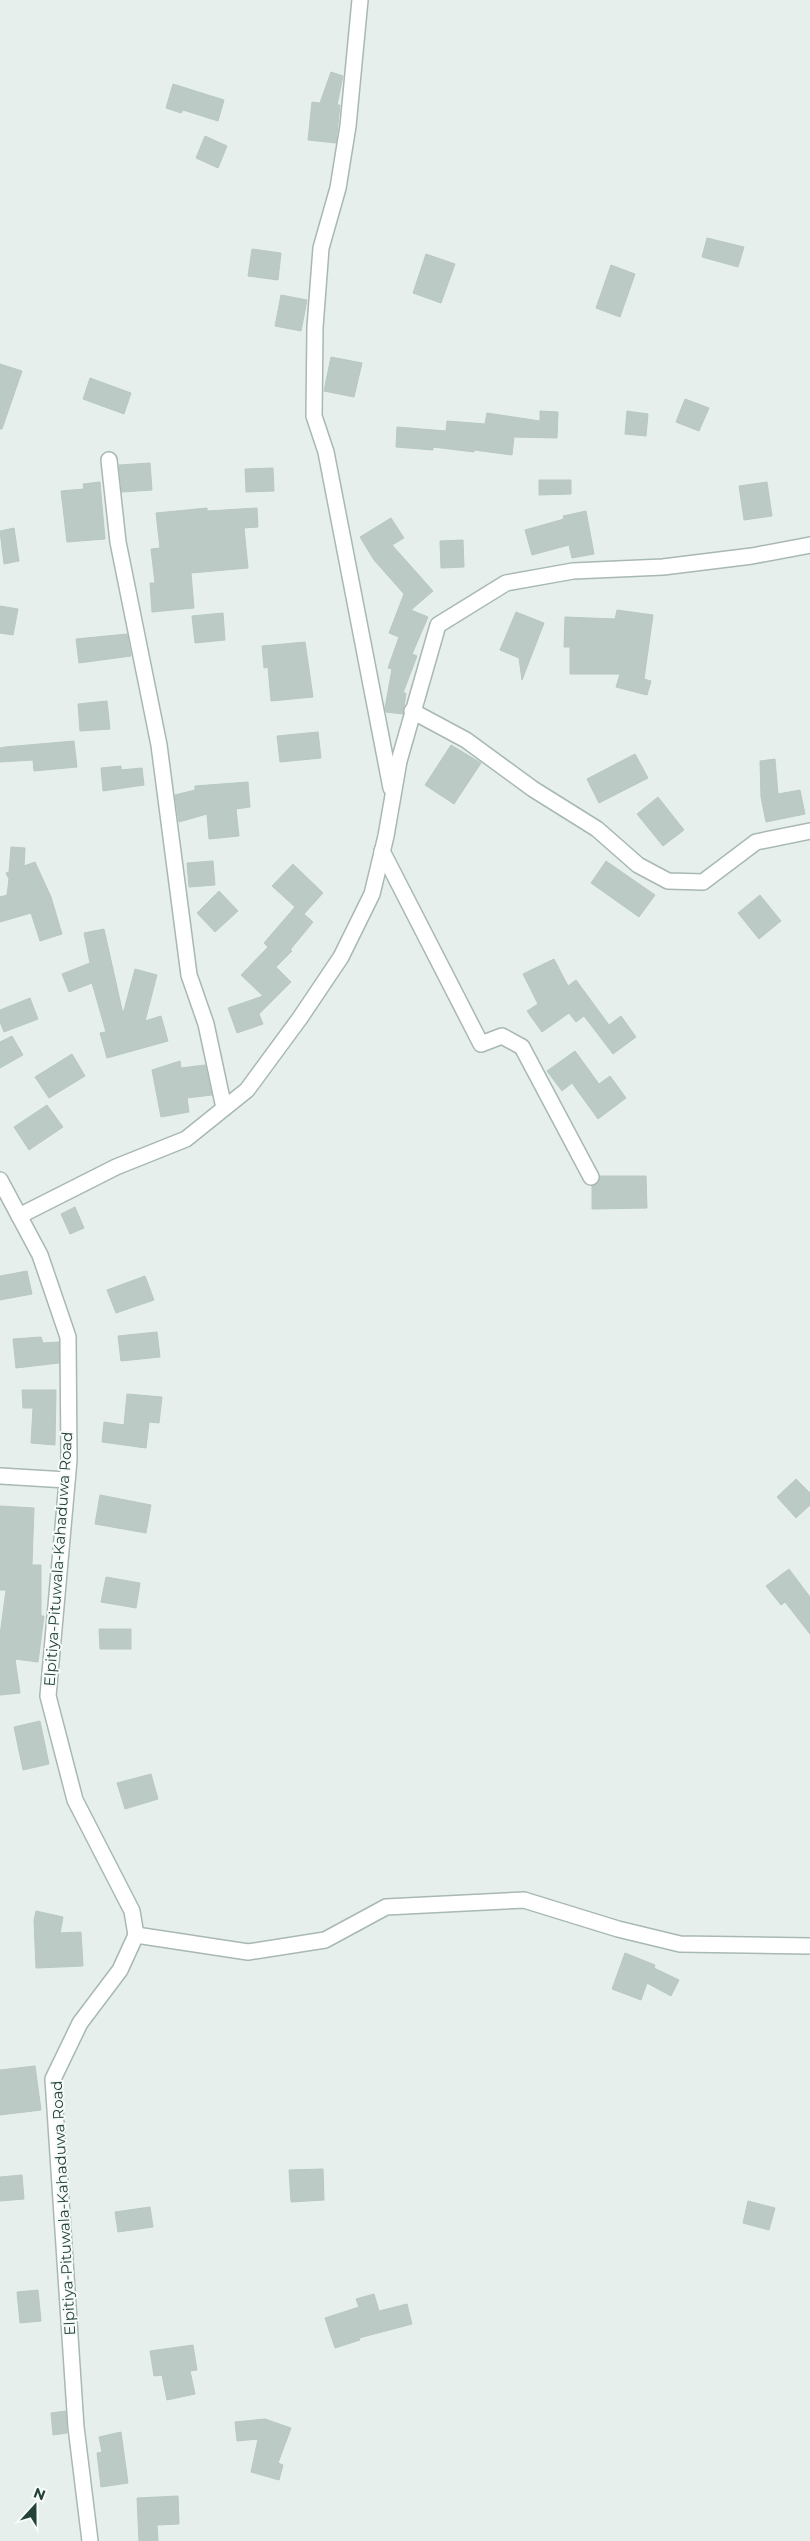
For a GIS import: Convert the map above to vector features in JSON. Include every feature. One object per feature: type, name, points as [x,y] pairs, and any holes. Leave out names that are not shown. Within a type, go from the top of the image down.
[{"type":"street","points":[[360,0],[348,126],[338,188],[321,248],[315,327],[314,416],[326,452],[393,797]]},
{"type":"street","points":[[109,460],[118,542],[159,745],[189,975],[206,1024],[224,1108]]},
{"type":"street","points":[[19,1216],[116,1167],[186,1139],[247,1090],[300,1018],[341,957],[372,894],[412,711],[438,625],[506,583],[572,571],[662,567],[752,556],[810,545]]},
{"type":"street","points":[[412,711],[466,740],[533,789],[596,829],[638,865],[668,881],[703,882],[756,842],[810,831]]},
{"type":"street","points":[[382,851],[481,1044],[502,1036],[522,1047],[591,1176]]},
{"type":"street","name":"Elpitiya-Pituwala-Kahaduwa Road","points":[[0,1180],[40,1255],[68,1337],[67,1480],[48,1696],[75,1800],[132,1911],[136,1935],[120,1970],[80,2023],[53,2079],[76,2427],[90,2541]]},
{"type":"street","points":[[0,1476],[67,1480]]},
{"type":"street","points":[[136,1935],[248,1952],[325,1940],[386,1907],[524,1900],[618,1929],[680,1944],[810,1946]]},
{"type":"building","points":[[331,72],[343,76],[337,105],[340,105],[336,143],[308,140],[312,102],[320,103]]},
{"type":"building","points":[[173,84],[224,100],[218,121],[183,110],[181,113],[166,108]]},
{"type":"building","points":[[205,136],[227,146],[218,168],[196,158]]},
{"type":"building","points":[[707,238],[744,247],[738,267],[702,257]]},
{"type":"building","points":[[252,249],[281,253],[278,280],[248,276]]},
{"type":"building","points":[[426,254],[455,264],[441,303],[413,293]]},
{"type":"building","points":[[611,265],[635,274],[620,317],[596,308]]},
{"type":"building","points":[[281,295],[307,300],[301,331],[275,326]]},
{"type":"building","points":[[331,357],[362,363],[354,397],[324,391]]},
{"type":"building","points":[[0,364],[22,371],[2,429],[0,429]]},
{"type":"building","points":[[90,378],[131,393],[124,414],[83,399]]},
{"type":"building","points":[[685,399],[709,408],[699,431],[676,422]]},
{"type":"building","points":[[540,411],[558,412],[557,438],[514,437],[512,455],[433,447],[433,450],[396,447],[397,427],[446,431],[447,421],[485,424],[487,413],[540,421]]},
{"type":"building","points":[[627,411],[648,414],[646,436],[625,434]]},
{"type":"building","points":[[150,463],[152,490],[122,492],[119,465]]},
{"type":"building","points":[[273,468],[274,491],[246,492],[245,469]]},
{"type":"building","points":[[539,480],[571,480],[571,494],[539,495]]},
{"type":"building","points":[[100,482],[105,539],[67,542],[61,491],[84,489],[83,484]]},
{"type":"building","points":[[767,482],[772,516],[744,520],[739,486]]},
{"type":"building","points":[[207,508],[207,511],[257,508],[258,527],[244,528],[248,568],[191,573],[194,608],[152,612],[150,583],[155,583],[151,549],[160,548],[156,513]]},
{"type":"building","points":[[586,511],[594,554],[572,558],[569,545],[532,555],[525,530],[564,519],[563,516]]},
{"type":"building","points":[[391,518],[404,538],[392,545],[433,591],[411,610],[428,617],[412,654],[417,656],[403,693],[406,693],[403,714],[386,712],[385,708],[392,669],[388,668],[399,637],[389,633],[404,594],[374,560],[360,537]]},
{"type":"building","points":[[14,528],[19,561],[4,564],[0,531]]},
{"type":"building","points":[[463,540],[464,567],[441,568],[440,541]]},
{"type":"building","points":[[0,606],[18,609],[13,635],[0,633]]},
{"type":"building","points":[[617,610],[653,615],[644,679],[651,681],[647,695],[616,687],[620,674],[570,674],[570,647],[564,647],[565,617],[615,619]]},
{"type":"building","points":[[516,612],[544,623],[522,680],[519,658],[500,650]]},
{"type":"building","points":[[223,613],[225,640],[195,643],[192,616]]},
{"type":"building","points":[[127,634],[131,656],[79,663],[76,639]]},
{"type":"building","points":[[305,642],[313,697],[271,701],[268,667],[264,668],[262,646]]},
{"type":"building","points":[[107,701],[110,729],[80,731],[78,704]]},
{"type":"building","points":[[318,732],[321,758],[280,762],[277,736]]},
{"type":"building","points":[[74,741],[77,767],[34,771],[33,760],[0,762],[0,748]]},
{"type":"building","points":[[451,745],[481,763],[454,804],[425,785]]},
{"type":"building","points":[[635,754],[648,778],[599,803],[587,779]]},
{"type":"building","points":[[775,759],[778,794],[800,790],[805,814],[766,822],[761,797],[760,761]]},
{"type":"building","points":[[121,766],[121,770],[142,768],[144,785],[103,791],[101,768]]},
{"type":"building","points":[[248,782],[250,807],[236,809],[239,836],[209,839],[207,814],[179,822],[175,795],[195,790],[195,786]]},
{"type":"building","points":[[658,797],[684,830],[663,846],[637,814]]},
{"type":"building","points":[[11,847],[25,848],[24,866],[35,862],[51,897],[62,934],[40,941],[31,913],[0,922],[0,897],[7,895],[9,879],[6,873],[9,872]]},
{"type":"building","points":[[213,861],[215,885],[189,887],[187,863]]},
{"type":"building","points":[[606,861],[655,895],[639,917],[591,883]]},
{"type":"building","points":[[293,864],[323,893],[304,914],[313,922],[290,950],[292,951],[276,967],[291,982],[259,1014],[263,1024],[237,1033],[228,1008],[263,996],[241,975],[268,947],[264,943],[295,907],[272,886]]},
{"type":"building","points":[[219,891],[238,911],[215,932],[197,913]]},
{"type":"building","points":[[760,895],[781,921],[759,939],[738,913]]},
{"type":"building","points":[[104,929],[123,1014],[135,969],[157,975],[145,1021],[161,1016],[168,1041],[107,1058],[100,1033],[106,1032],[92,983],[69,992],[62,974],[90,963],[84,933]]},
{"type":"building","points":[[554,959],[568,986],[576,980],[609,1025],[621,1016],[636,1037],[613,1054],[584,1016],[576,1022],[569,1013],[542,1032],[527,1011],[538,1004],[523,974]]},
{"type":"building","points":[[30,998],[38,1019],[4,1032],[0,1022],[0,1010]]},
{"type":"building","points":[[12,1036],[23,1055],[0,1068],[0,1042]]},
{"type":"building","points":[[575,1051],[599,1084],[610,1076],[626,1098],[598,1119],[572,1083],[562,1091],[547,1071]]},
{"type":"building","points":[[72,1054],[85,1076],[49,1098],[35,1077]]},
{"type":"building","points":[[180,1061],[181,1068],[205,1065],[212,1095],[187,1098],[189,1112],[161,1117],[152,1070]]},
{"type":"building","points":[[47,1105],[63,1127],[29,1150],[14,1127]]},
{"type":"building","points":[[600,1176],[646,1176],[647,1208],[592,1209],[592,1186],[599,1182]]},
{"type":"building","points":[[75,1207],[84,1228],[70,1234],[61,1214]]},
{"type":"building","points":[[27,1271],[32,1294],[0,1300],[0,1276]]},
{"type":"building","points":[[145,1276],[154,1300],[116,1313],[107,1290]]},
{"type":"building","points":[[157,1332],[160,1357],[121,1361],[118,1336]]},
{"type":"building","points":[[41,1337],[43,1343],[59,1342],[59,1363],[16,1368],[13,1339]]},
{"type":"building","points":[[22,1390],[56,1390],[55,1445],[31,1443],[33,1408],[23,1408]]},
{"type":"building","points":[[127,1394],[162,1397],[159,1423],[149,1422],[146,1448],[102,1442],[104,1422],[124,1425]]},
{"type":"building","points":[[796,1479],[810,1493],[810,1505],[796,1518],[777,1497]]},
{"type":"building","points":[[100,1495],[151,1505],[146,1533],[95,1524]]},
{"type":"building","points":[[0,1506],[34,1508],[32,1565],[41,1565],[41,1616],[44,1616],[38,1662],[15,1659],[20,1693],[0,1695],[0,1635],[6,1590],[0,1590]]},
{"type":"building","points":[[789,1569],[810,1597],[810,1634],[785,1602],[781,1605],[766,1586]]},
{"type":"building","points":[[106,1577],[140,1583],[136,1608],[101,1602]]},
{"type":"building","points":[[99,1629],[131,1629],[131,1649],[100,1649]]},
{"type":"building","points":[[40,1721],[49,1764],[23,1770],[14,1727]]},
{"type":"building","points":[[151,1774],[158,1799],[125,1809],[117,1783]]},
{"type":"building","points":[[36,1911],[63,1917],[60,1933],[81,1932],[83,1966],[36,1968],[34,1920]]},
{"type":"building","points":[[625,1953],[655,1965],[654,1968],[679,1980],[671,1996],[647,1983],[641,2000],[612,1989]]},
{"type":"building","points":[[35,2066],[41,2110],[0,2115],[0,2070]]},
{"type":"building","points":[[323,2169],[324,2200],[291,2202],[289,2170]]},
{"type":"building","points":[[22,2175],[24,2199],[0,2201],[0,2177]]},
{"type":"building","points":[[748,2201],[775,2208],[769,2230],[743,2223]]},
{"type":"building","points":[[150,2207],[153,2227],[118,2232],[115,2212]]},
{"type":"building","points":[[38,2290],[41,2321],[20,2323],[17,2292]]},
{"type":"building","points":[[374,2294],[379,2311],[407,2304],[412,2324],[359,2338],[360,2340],[335,2348],[325,2318],[359,2307],[356,2299]]},
{"type":"building","points":[[193,2345],[197,2370],[190,2371],[195,2394],[167,2400],[162,2375],[154,2376],[150,2351]]},
{"type":"building","points":[[66,2411],[67,2433],[53,2435],[51,2413]]},
{"type":"building","points":[[265,2419],[291,2428],[278,2463],[283,2465],[279,2480],[251,2472],[258,2439],[237,2441],[235,2422]]},
{"type":"building","points":[[121,2432],[128,2483],[101,2487],[97,2453],[102,2452],[99,2437]]},
{"type":"building","points":[[178,2496],[179,2524],[157,2525],[158,2541],[139,2541],[137,2498]]}]
